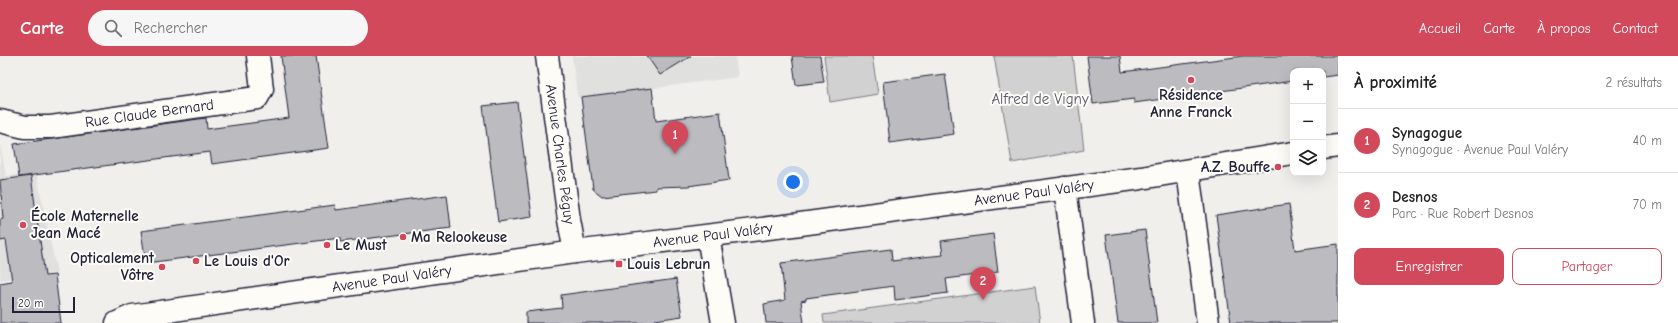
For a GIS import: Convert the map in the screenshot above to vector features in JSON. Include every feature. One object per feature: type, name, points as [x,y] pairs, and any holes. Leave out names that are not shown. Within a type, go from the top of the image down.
[{"type":"street","name":"Rue Claude Bernard","points":[[0,121],[25,127],[51,127],[257,98],[262,89],[258,56]]},
{"type":"street","name":"Avenue Charles Péguy","points":[[547,56],[569,220],[575,252]]},
{"type":"street","points":[[1326,148],[1338,146]]},
{"type":"street","name":"Avenue Paul Valéry","points":[[125,320],[575,252],[708,236],[1065,188],[1188,171],[1290,154]]},
{"type":"street","points":[[1188,171],[1208,323]]},
{"type":"street","points":[[1065,188],[1083,323]]},
{"type":"street","points":[[708,236],[723,323]]},
{"type":"shaded area","points":[[572,56],[735,56],[738,77],[579,98],[577,95]]},
{"type":"shaded area","name":"École Maternelle Jean Macé","points":[[0,143],[6,176],[36,172],[57,273],[0,280]]},
{"type":"green space","points":[[824,56],[872,56],[878,94],[830,102]]},
{"type":"green space","name":"Alfred de Vigny","points":[[994,56],[1073,56],[1084,150],[1012,163]]},
{"type":"green space","points":[[1035,286],[1040,323],[824,323],[823,315]]},
{"type":"building","points":[[281,56],[316,56],[329,148],[212,164],[210,152],[19,177],[14,144],[206,118],[207,129],[289,118]]},
{"type":"building","points":[[647,56],[691,56],[660,75]]},
{"type":"building","points":[[792,56],[820,56],[824,82],[796,85]]},
{"type":"building","name":"Résidence Anne Franck","points":[[1087,56],[1120,56],[1122,72],[1243,56],[1338,56],[1338,75],[1326,77],[1326,68],[1290,68],[1290,81],[1134,103],[1134,99],[1093,104]]},
{"type":"building","points":[[945,74],[954,134],[890,143],[883,82]]},
{"type":"building","points":[[652,88],[656,121],[720,112],[729,180],[688,186],[656,187],[656,190],[602,196],[593,189],[581,97]]},
{"type":"building","points":[[517,102],[532,217],[498,222],[483,106]]},
{"type":"building","points":[[31,176],[45,276],[55,275],[61,323],[0,323],[0,283],[12,281],[6,240],[0,241],[0,220],[3,219],[0,180]]},
{"type":"building","points":[[447,195],[451,228],[340,242],[340,238],[146,263],[141,231],[335,205],[336,210]]},
{"type":"building","points":[[1289,204],[1295,250],[1338,244],[1338,323],[1231,323],[1216,215]]},
{"type":"building","points":[[1145,230],[1157,323],[1118,323],[1106,235]]},
{"type":"building","points":[[993,234],[998,272],[946,279],[948,293],[895,300],[894,286],[806,298],[806,300],[801,301],[804,323],[766,323],[764,304],[785,300],[781,263],[891,249],[892,261],[943,255],[941,241]]},
{"type":"building","points":[[676,279],[682,316],[655,320],[656,323],[526,323],[526,312],[562,308],[561,295]]},
{"type":"place","name":"Résidence Anne Franck","points":[[1191,80]]},
{"type":"place","name":"Synagogue","points":[[675,154]]},
{"type":"place","name":"A.Z. Bouffe","points":[[1278,167]]},
{"type":"place","name":"École Maternelle Jean Macé","points":[[23,225]]},
{"type":"place","name":"Ma Relookeuse","points":[[403,237]]},
{"type":"place","name":"Le Must","points":[[327,245]]},
{"type":"place","name":"Le Louis d'Or","points":[[196,261]]},
{"type":"place","name":"Louis Lebrun","points":[[619,264]]},
{"type":"place","name":"Opticalement Vôtre","points":[[162,267]]},
{"type":"place","name":"Desnos","points":[[983,300]]}]
